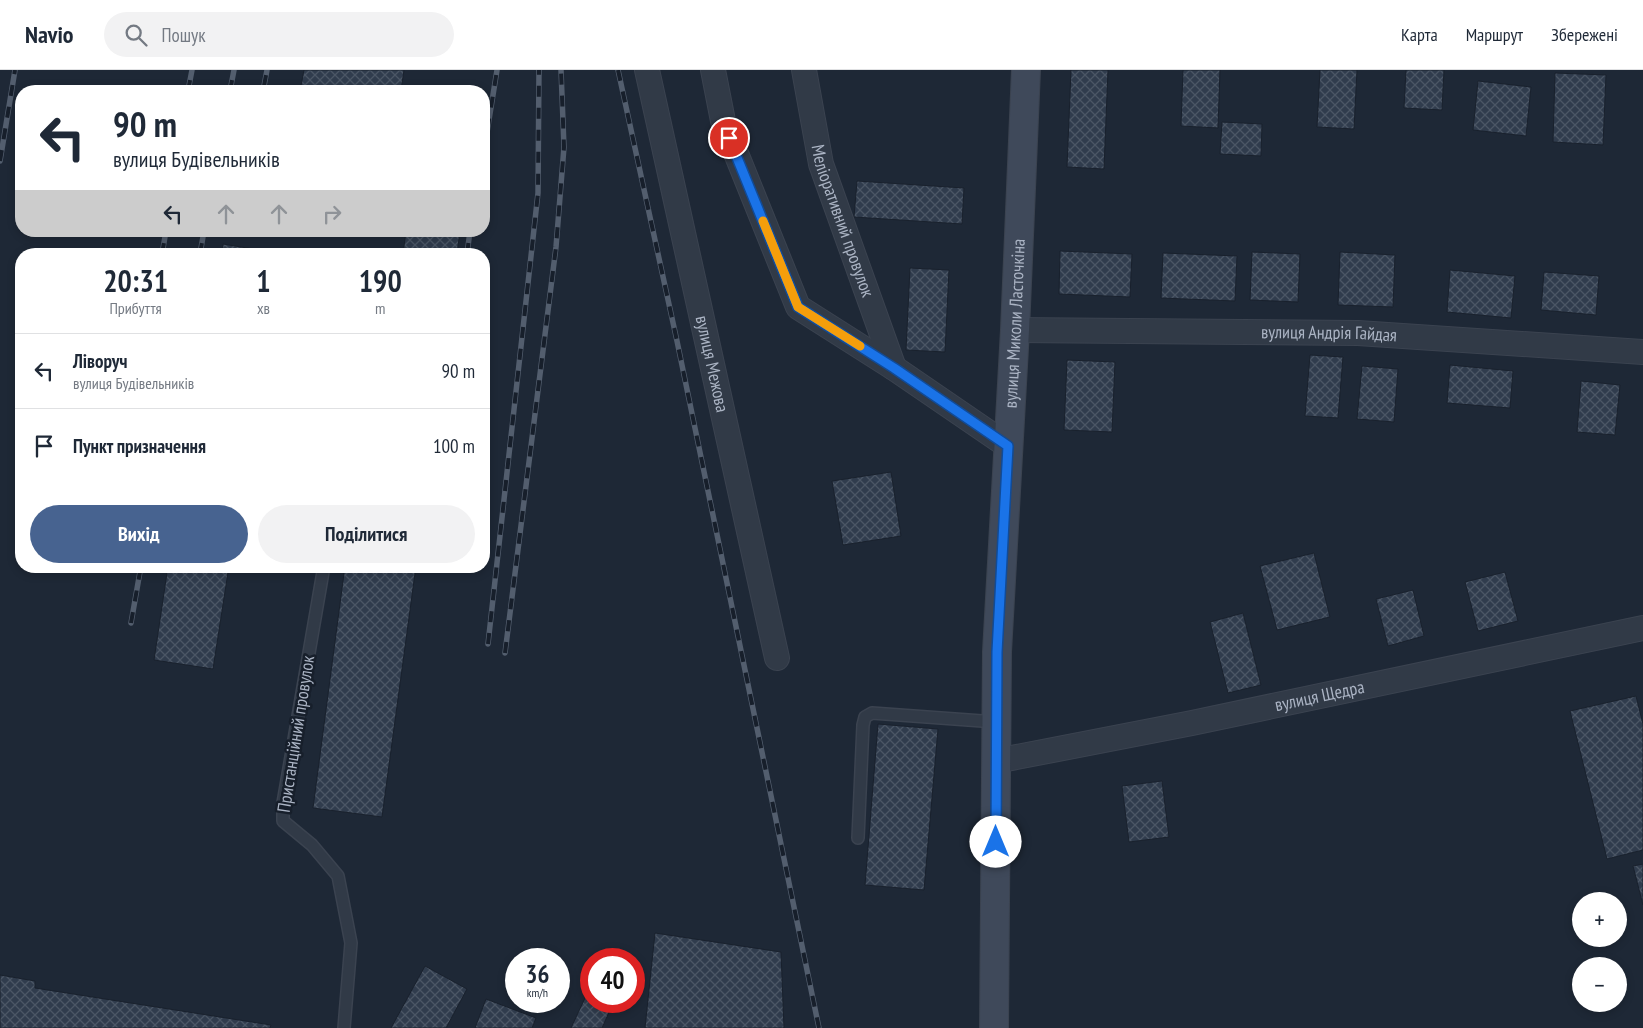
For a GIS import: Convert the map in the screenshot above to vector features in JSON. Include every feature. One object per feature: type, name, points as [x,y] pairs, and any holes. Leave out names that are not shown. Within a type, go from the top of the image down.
[{"type":"street","name":"вулиця Межова","points":[[647,70],[666,166],[777,658]]},
{"type":"street","points":[[713,70],[722,120],[798,307],[894,368],[1008,446]]},
{"type":"street","name":"Меліоративний провулок","points":[[804,70],[821,164],[894,368]]},
{"type":"street","name":"вулиця Миколи Ласточкіна","points":[[994,1028],[997,652],[1015,330],[1026,70]]},
{"type":"street","name":"вулиця Андрія Гайдая","points":[[1015,330],[1358,334],[1643,352]]},
{"type":"street","name":"вулиця Щедра","points":[[996,762],[1192,723],[1643,628]]},
{"type":"lane","name":"Пристанційний провулок","points":[[323,573],[283,803],[283,821],[312,845],[338,876],[351,943],[344,1028]]},
{"type":"lane","points":[[858,838],[862,725],[866,717],[872,713],[996,722]]},
{"type":"building","points":[[304,70],[404,70],[402,85],[301,85]]},
{"type":"building","points":[[1071,70],[1108,70],[1104,169],[1067,167]]},
{"type":"building","points":[[1183,70],[1220,70],[1218,128],[1181,126]]},
{"type":"building","points":[[1320,70],[1357,70],[1354,129],[1317,127]]},
{"type":"building","points":[[1406,70],[1444,70],[1442,110],[1404,108]]},
{"type":"building","points":[[1555,73],[1606,75],[1603,145],[1553,142]]},
{"type":"building","points":[[1478,81],[1531,87],[1526,136],[1473,130]]},
{"type":"building","points":[[1222,122],[1262,124],[1261,156],[1220,154]]},
{"type":"building","points":[[857,181],[964,188],[962,224],[854,217]]},
{"type":"building","points":[[405,237],[459,237],[458,248],[404,248]]},
{"type":"building","points":[[223,244],[247,248],[223,248]]},
{"type":"building","points":[[1060,251],[1132,254],[1130,297],[1059,294]]},
{"type":"building","points":[[1252,252],[1300,254],[1298,302],[1250,300]]},
{"type":"building","points":[[1340,252],[1395,255],[1393,307],[1338,305]]},
{"type":"building","points":[[1163,253],[1237,256],[1235,301],[1161,298]]},
{"type":"building","points":[[910,268],[949,270],[945,352],[906,350]]},
{"type":"building","points":[[1450,270],[1515,276],[1511,318],[1447,312]]},
{"type":"building","points":[[1544,272],[1599,276],[1596,315],[1541,310]]},
{"type":"building","points":[[1310,355],[1343,357],[1338,418],[1305,416]]},
{"type":"building","points":[[1067,360],[1115,362],[1112,432],[1064,430]]},
{"type":"building","points":[[1450,365],[1513,371],[1510,408],[1447,403]]},
{"type":"building","points":[[1362,366],[1398,369],[1394,422],[1357,419]]},
{"type":"building","points":[[1581,381],[1620,385],[1615,435],[1577,432]]},
{"type":"building","points":[[891,472],[901,536],[843,545],[832,481]]},
{"type":"building","points":[[1314,553],[1330,617],[1277,630],[1260,566]]},
{"type":"building","points":[[1505,572],[1518,621],[1478,631],[1465,582]]},
{"type":"building","points":[[167,573],[228,573],[213,669],[154,660]]},
{"type":"building","points":[[344,573],[415,573],[382,817],[313,808]]},
{"type":"building","points":[[1413,590],[1424,636],[1388,646],[1376,599]]},
{"type":"building","points":[[1243,613],[1261,685],[1228,693],[1210,622]]},
{"type":"building","points":[[1636,696],[1643,724],[1643,850],[1607,859],[1570,711]]},
{"type":"building","points":[[878,724],[938,729],[924,890],[865,885]]},
{"type":"building","points":[[1162,781],[1169,837],[1129,842],[1122,786]]},
{"type":"building","points":[[1643,864],[1643,905],[1633,866]]},
{"type":"building","points":[[655,933],[781,952],[784,1028],[645,1028]]},
{"type":"building","points":[[425,966],[467,989],[446,1028],[391,1028]]},
{"type":"building","points":[[0,975],[35,981],[35,988],[271,1025],[270,1028],[0,1028]]},
{"type":"building","points":[[486,999],[505,1006],[505,1013],[523,1013],[536,1018],[532,1028],[475,1028]]},
{"type":"building","points":[[580,1009],[580,1013],[609,1013],[602,1028],[571,1028]]},
{"type":"railway","points":[[0,161],[15,70]]},
{"type":"railway","points":[[189,85],[192,70]]},
{"type":"railway","points":[[231,85],[234,70]]},
{"type":"railway","points":[[264,85],[267,70]]},
{"type":"railway","points":[[490,114],[497,70]]},
{"type":"railway","points":[[488,644],[538,193],[539,70]]},
{"type":"railway","points":[[505,653],[556,247],[564,147],[561,70]]},
{"type":"railway","points":[[618,70],[677,341],[819,1028]]},
{"type":"railway","points":[[163,248],[165,237]]},
{"type":"railway","points":[[201,248],[203,237]]},
{"type":"railway","points":[[468,248],[469,237]]},
{"type":"railway","points":[[131,623],[140,573]]},
{"type":"slow traffic","points":[[763,221],[798,307],[860,346]]},
{"type":"route","points":[[729,138],[798,307],[894,368],[1008,446],[997,652],[996,842]]}]
